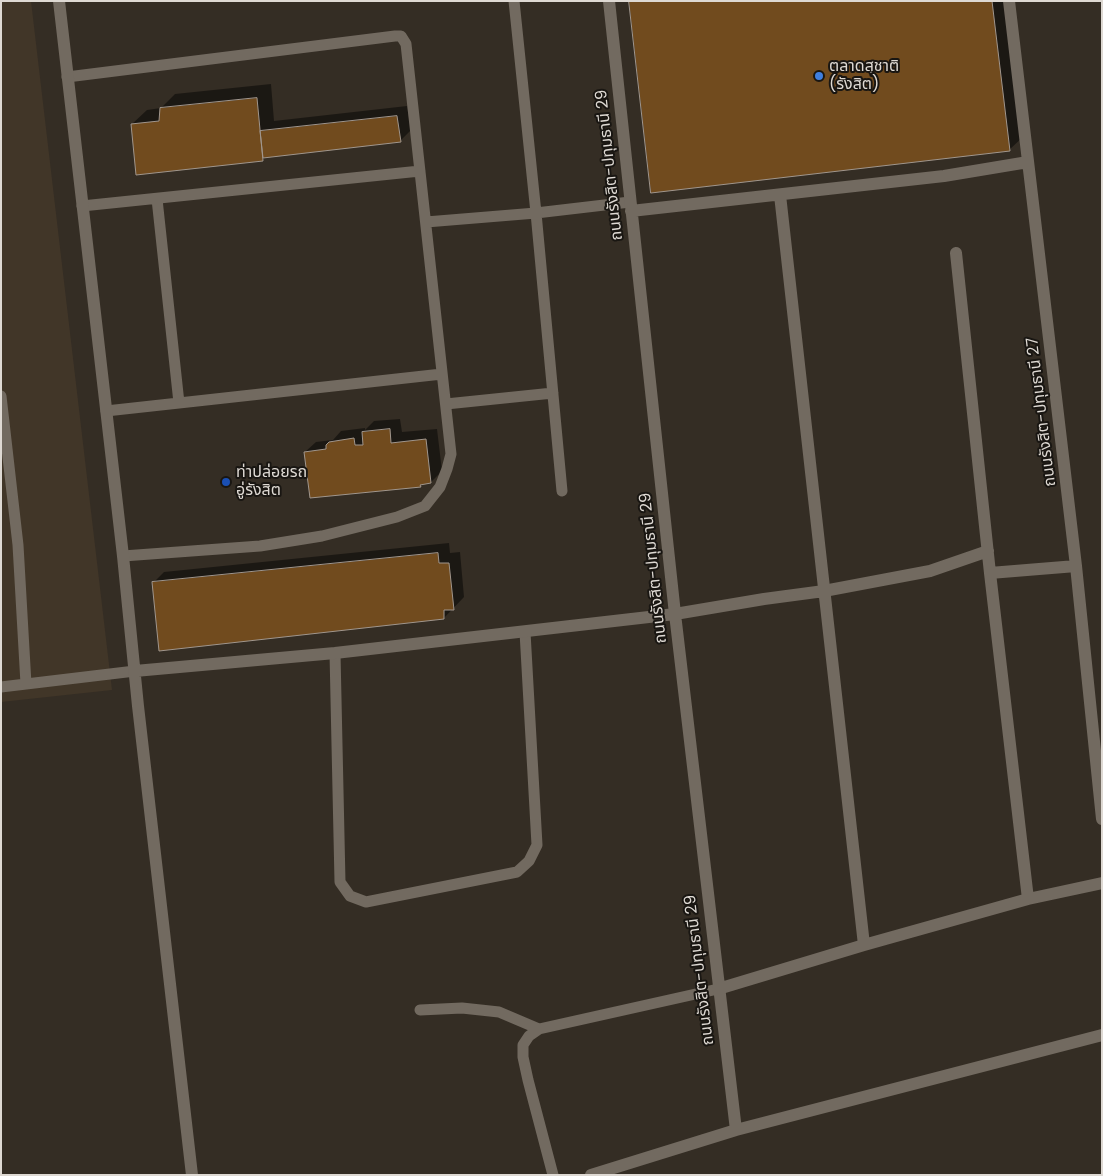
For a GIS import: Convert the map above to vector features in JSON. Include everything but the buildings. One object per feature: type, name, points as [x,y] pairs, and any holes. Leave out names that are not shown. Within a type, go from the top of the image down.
[{"type":"street","points":[[59,1],[192,1175]]},
{"type":"street","name":"ถนนรังสิต-ปทุมธานี 29","points":[[609,1],[675,614],[736,1130]]},
{"type":"street","name":"ถนนรังสิต-ปทุมธานี 27","points":[[1009,1],[1076,566],[1102,819]]},
{"type":"street","points":[[630,206],[780,195],[944,176],[1028,162]]},
{"type":"street","points":[[780,195],[864,945]]},
{"type":"street","points":[[956,253],[990,573],[1028,899]]},
{"type":"street","points":[[135,671],[525,632],[675,614],[824,591],[930,571],[988,551]]},
{"type":"street","points":[[990,573],[1076,566]]},
{"type":"street","points":[[718,989],[864,945],[1028,899],[1102,883]]},
{"type":"street","points":[[591,1175],[736,1130],[1102,1035]]},
{"type":"lane","points":[[514,1],[562,491]]},
{"type":"lane","points":[[67,77],[395,36],[401,36],[406,44],[451,454],[440,487],[425,506],[397,517],[322,536],[260,546],[123,556]]},
{"type":"lane","points":[[82,206],[420,171]]},
{"type":"lane","points":[[157,199],[179,403]]},
{"type":"lane","points":[[426,222],[630,206]]},
{"type":"lane","points":[[106,411],[442,374]]},
{"type":"lane","points":[[446,404],[553,393]]},
{"type":"lane","points":[[1,396],[18,545],[26,684]]},
{"type":"lane","points":[[335,652],[340,882],[350,896],[366,902],[517,872],[529,861],[537,844],[525,632]]},
{"type":"lane","points":[[1,687],[135,671]]},
{"type":"lane","points":[[553,1175],[523,1057],[523,1045],[529,1036],[539,1029],[718,989]]},
{"type":"lane","points":[[420,1010],[462,1008],[499,1012],[539,1029]]},
{"type":"shaded area","points":[[1,1],[31,1],[112,690],[1,702]]},
{"type":"place","name":"ตลาดสุชาติ (รังสิต)","points":[[819,76]]},
{"type":"place","name":"ท่าปล่อยรถ อู่รังสิต","points":[[226,482]]}]
